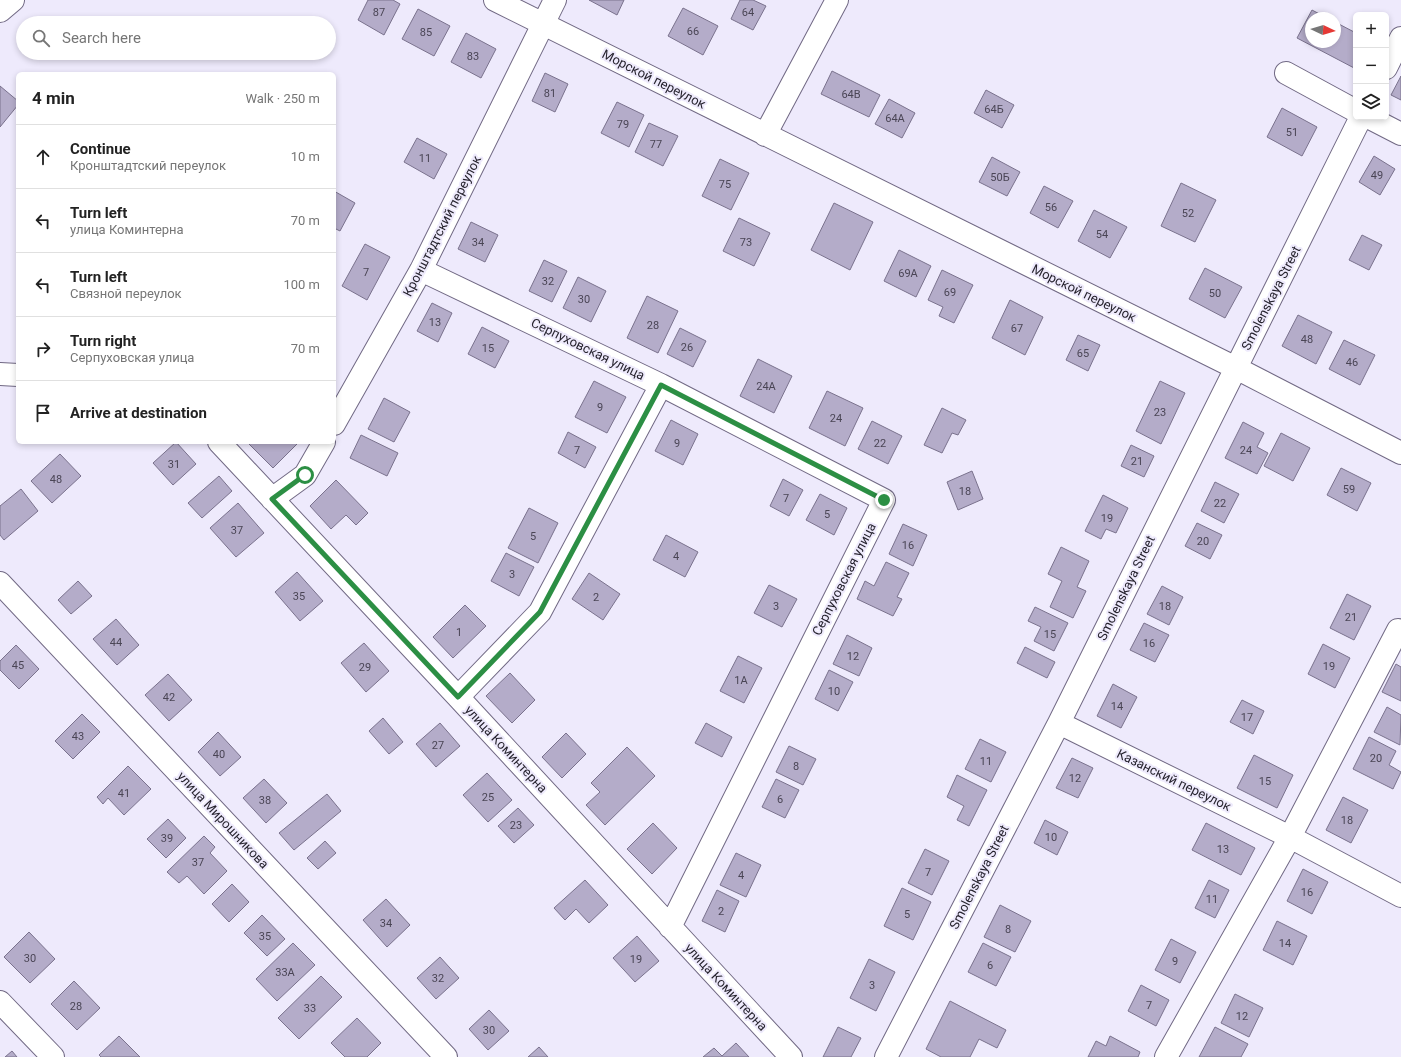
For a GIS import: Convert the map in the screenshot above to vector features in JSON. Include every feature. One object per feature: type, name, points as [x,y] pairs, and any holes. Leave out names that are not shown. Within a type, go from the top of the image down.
[{"type":"street","points":[[0,11],[13,0]]},
{"type":"street","name":"Морской переулок","points":[[496,0],[1236,368],[1401,453]]},
{"type":"street","points":[[544,24],[555,0]]},
{"type":"street","points":[[765,135],[837,0]]},
{"type":"street","name":"Кронштадтский переулок","points":[[336,420],[421,270],[544,24]]},
{"type":"street","points":[[1389,62],[1401,38]]},
{"type":"street","points":[[1286,73],[1353,108]]},
{"type":"street","name":"Smolenskaya Street","points":[[886,1057],[1059,723],[1360,120]]},
{"type":"street","points":[[1374,120],[1401,134]]},
{"type":"street","name":"Серпуховская улица","points":[[421,270],[661,385],[884,500],[670,927]]},
{"type":"street","points":[[0,374],[16,375]]},
{"type":"street","points":[[458,697],[540,612],[661,385]]},
{"type":"street","name":"улица Коминтерна","points":[[221,444],[458,697],[791,1057]]},
{"type":"street","points":[[272,499],[305,475],[323,444]]},
{"type":"street","name":"улица Мирошникова","points":[[0,583],[446,1057]]},
{"type":"street","points":[[1166,1057],[1290,837],[1398,630]]},
{"type":"street","name":"Казанский переулок","points":[[1059,723],[1290,837],[1401,896]]},
{"type":"street","points":[[0,1002],[53,1057]]},
{"type":"building","points":[[368,0],[393,0],[400,4],[384,35],[358,20]]},
{"type":"building","points":[[589,0],[624,0],[617,15]]},
{"type":"building","points":[[740,0],[753,0],[766,6],[753,30],[731,19]]},
{"type":"building","points":[[683,8],[718,26],[703,55],[668,36]]},
{"type":"building","points":[[418,9],[450,26],[434,56],[402,39]]},
{"type":"building","points":[[1305,23],[1305,42],[1297,38]]},
{"type":"building","points":[[1341,25],[1353,31],[1353,67],[1316,48],[1341,48]]},
{"type":"building","points":[[466,33],[496,49],[481,78],[451,62]]},
{"type":"building","points":[[832,71],[880,95],[869,117],[821,94]]},
{"type":"building","points":[[545,73],[568,84],[555,112],[532,101]]},
{"type":"building","points":[[1401,76],[1401,100],[1391,95]]},
{"type":"building","points":[[0,86],[16,99],[16,107],[0,127]]},
{"type":"building","points":[[986,90],[1014,105],[1002,128],[974,113]]},
{"type":"building","points":[[889,99],[915,113],[902,138],[875,124]]},
{"type":"building","points":[[617,102],[644,115],[629,147],[601,133]]},
{"type":"building","points":[[1282,108],[1317,127],[1302,156],[1267,137]]},
{"type":"building","points":[[649,123],[678,136],[663,166],[635,152]]},
{"type":"building","points":[[417,138],[447,154],[434,179],[404,162]]},
{"type":"building","points":[[1374,156],[1395,169],[1380,195],[1359,182]]},
{"type":"building","points":[[992,157],[1020,172],[1007,196],[979,182]]},
{"type":"building","points":[[720,159],[749,173],[731,210],[702,196]]},
{"type":"building","points":[[1181,183],[1216,200],[1195,242],[1161,226]]},
{"type":"building","points":[[1044,186],[1073,201],[1058,228],[1030,213]]},
{"type":"building","points":[[336,192],[355,203],[340,231],[336,229]]},
{"type":"building","points":[[834,203],[873,222],[850,270],[811,250]]},
{"type":"building","points":[[1094,210],[1127,227],[1110,258],[1078,241]]},
{"type":"building","points":[[739,218],[770,233],[754,266],[723,251]]},
{"type":"building","points":[[471,222],[498,235],[485,262],[458,249]]},
{"type":"building","points":[[1362,235],[1382,245],[1369,270],[1349,260]]},
{"type":"building","points":[[365,244],[390,257],[367,300],[342,286]]},
{"type":"building","points":[[899,250],[931,266],[916,297],[884,281]]},
{"type":"building","points":[[544,260],[567,271],[552,302],[529,291]]},
{"type":"building","points":[[1205,268],[1242,287],[1225,318],[1189,299]]},
{"type":"building","points":[[942,270],[973,285],[954,323],[939,316],[943,307],[928,300]]},
{"type":"building","points":[[578,277],[606,291],[591,322],[563,308]]},
{"type":"building","points":[[647,296],[678,311],[658,353],[627,338]]},
{"type":"building","points":[[1010,300],[1043,317],[1025,355],[992,338]]},
{"type":"building","points":[[432,303],[452,313],[438,342],[417,331]]},
{"type":"building","points":[[1298,315],[1332,332],[1316,364],[1282,346]]},
{"type":"building","points":[[482,327],[509,341],[495,368],[468,354]]},
{"type":"building","points":[[680,328],[706,341],[693,367],[667,354]]},
{"type":"building","points":[[1078,335],[1100,345],[1088,371],[1066,360]]},
{"type":"building","points":[[1344,340],[1375,355],[1360,385],[1329,369]]},
{"type":"building","points":[[758,359],[792,376],[774,413],[740,396]]},
{"type":"building","points":[[594,381],[626,397],[607,433],[575,417]]},
{"type":"building","points":[[1160,381],[1185,393],[1161,444],[1136,431]]},
{"type":"building","points":[[827,391],[863,408],[845,446],[809,428]]},
{"type":"building","points":[[384,398],[410,412],[394,442],[368,429]]},
{"type":"building","points":[[942,408],[966,420],[958,435],[952,433],[942,453],[924,445]]},
{"type":"building","points":[[671,420],[698,434],[683,465],[655,451]]},
{"type":"building","points":[[872,421],[902,436],[888,464],[858,449]]},
{"type":"building","points":[[1243,422],[1264,433],[1257,447],[1268,453],[1257,474],[1225,458]]},
{"type":"building","points":[[568,432],[596,447],[585,468],[558,453]]},
{"type":"building","points":[[1281,433],[1310,448],[1293,481],[1264,466]]},
{"type":"building","points":[[361,435],[398,453],[387,476],[350,458]]},
{"type":"building","points":[[174,444],[178,444],[196,464],[173,485],[153,463]]},
{"type":"building","points":[[249,444],[297,444],[273,468]]},
{"type":"building","points":[[1131,445],[1154,456],[1144,477],[1121,466]]},
{"type":"building","points":[[60,454],[81,476],[52,503],[31,481]]},
{"type":"building","points":[[1341,468],[1371,483],[1357,511],[1327,495]]},
{"type":"building","points":[[972,471],[983,499],[958,510],[947,482]]},
{"type":"building","points":[[219,476],[232,491],[202,518],[188,503]]},
{"type":"building","points":[[783,479],[803,490],[789,516],[770,506]]},
{"type":"building","points":[[336,480],[368,513],[356,525],[346,515],[331,529],[310,506]]},
{"type":"building","points":[[1215,482],[1239,494],[1224,523],[1201,511]]},
{"type":"building","points":[[21,489],[38,511],[4,540],[0,535],[0,506]]},
{"type":"building","points":[[820,494],[847,508],[834,535],[806,520]]},
{"type":"building","points":[[1103,495],[1128,508],[1116,533],[1106,529],[1101,539],[1085,531]]},
{"type":"building","points":[[238,503],[264,533],[236,557],[210,528]]},
{"type":"building","points":[[529,508],[558,523],[538,563],[508,548]]},
{"type":"building","points":[[1197,523],[1222,535],[1210,559],[1185,546]]},
{"type":"building","points":[[903,524],[927,535],[913,566],[889,554]]},
{"type":"building","points":[[666,535],[698,552],[685,577],[653,560]]},
{"type":"building","points":[[1061,547],[1089,561],[1077,587],[1086,591],[1073,618],[1050,607],[1062,581],[1048,574]]},
{"type":"building","points":[[506,553],[534,567],[519,596],[491,581]]},
{"type":"building","points":[[886,562],[909,573],[897,597],[902,599],[893,616],[857,599],[865,581],[874,586]]},
{"type":"building","points":[[297,572],[323,601],[300,621],[275,592]]},
{"type":"building","points":[[589,573],[620,594],[603,620],[572,599]]},
{"type":"building","points":[[78,581],[92,596],[71,614],[58,600]]},
{"type":"building","points":[[769,585],[797,599],[782,627],[754,613]]},
{"type":"building","points":[[1162,586],[1183,597],[1169,625],[1147,614]]},
{"type":"building","points":[[1347,594],[1371,606],[1354,640],[1330,628]]},
{"type":"building","points":[[465,605],[486,626],[453,658],[433,637]]},
{"type":"building","points":[[1035,607],[1068,623],[1054,651],[1034,641],[1041,627],[1028,621]]},
{"type":"building","points":[[116,619],[139,645],[117,665],[93,639]]},
{"type":"building","points":[[1144,623],[1169,635],[1155,662],[1130,650]]},
{"type":"building","points":[[847,635],[872,648],[859,676],[833,664]]},
{"type":"building","points":[[364,643],[389,671],[366,692],[341,663]]},
{"type":"building","points":[[1323,644],[1350,658],[1335,688],[1308,674]]},
{"type":"building","points":[[16,645],[39,669],[19,689],[0,670],[0,661]]},
{"type":"building","points":[[1025,647],[1055,662],[1047,678],[1017,663]]},
{"type":"building","points":[[738,656],[762,668],[744,703],[720,691]]},
{"type":"building","points":[[1396,664],[1401,667],[1401,701],[1382,692]]},
{"type":"building","points":[[829,670],[853,682],[838,711],[815,699]]},
{"type":"building","points":[[510,673],[535,700],[512,723],[486,696]]},
{"type":"building","points":[[168,674],[192,700],[169,721],[145,695]]},
{"type":"building","points":[[1113,684],[1137,697],[1121,728],[1097,716]]},
{"type":"building","points":[[1242,700],[1264,711],[1253,734],[1230,722]]},
{"type":"building","points":[[1387,707],[1401,715],[1400,745],[1374,732]]},
{"type":"building","points":[[82,714],[100,732],[73,759],[55,741]]},
{"type":"building","points":[[383,718],[403,742],[389,754],[369,731]]},
{"type":"building","points":[[440,723],[460,746],[436,767],[416,744]]},
{"type":"building","points":[[706,723],[732,737],[722,757],[695,743]]},
{"type":"building","points":[[218,732],[241,757],[220,776],[198,752]]},
{"type":"building","points":[[566,733],[586,754],[562,778],[542,757]]},
{"type":"building","points":[[1369,737],[1396,751],[1389,765],[1401,772],[1393,789],[1353,769]]},
{"type":"building","points":[[980,739],[1006,752],[991,782],[965,769]]},
{"type":"building","points":[[789,746],[816,759],[803,785],[776,772]]},
{"type":"building","points":[[627,747],[655,776],[605,825],[586,805],[600,792],[591,783]]},
{"type":"building","points":[[1254,755],[1293,775],[1277,808],[1237,788]]},
{"type":"building","points":[[1072,758],[1093,768],[1078,798],[1056,788]]},
{"type":"building","points":[[128,766],[151,789],[124,815],[108,798],[103,804],[97,797]]},
{"type":"building","points":[[487,773],[512,800],[488,822],[463,795]]},
{"type":"building","points":[[957,775],[987,790],[969,826],[957,820],[964,806],[947,797]]},
{"type":"building","points":[[264,779],[287,803],[266,823],[243,798]]},
{"type":"building","points":[[776,779],[799,790],[785,818],[762,807]]},
{"type":"building","points":[[327,794],[341,811],[294,850],[279,833]]},
{"type":"building","points":[[1343,797],[1368,810],[1351,843],[1326,830]]},
{"type":"building","points":[[518,808],[534,825],[514,843],[498,826]]},
{"type":"building","points":[[168,819],[186,838],[166,858],[147,839]]},
{"type":"building","points":[[1045,820],[1068,832],[1057,855],[1034,843]]},
{"type":"building","points":[[653,823],[677,848],[652,874],[627,849]]},
{"type":"building","points":[[1206,823],[1255,848],[1241,875],[1192,850]]},
{"type":"building","points":[[204,836],[215,847],[210,853],[227,871],[204,894],[187,876],[179,883],[167,872]]},
{"type":"building","points":[[325,841],[336,853],[318,869],[307,858]]},
{"type":"building","points":[[925,849],[949,861],[932,895],[908,883]]},
{"type":"building","points":[[736,853],[761,865],[746,897],[720,885]]},
{"type":"building","points":[[1303,869],[1328,882],[1312,914],[1287,901]]},
{"type":"building","points":[[585,880],[608,905],[589,923],[576,909],[565,920],[554,908]]},
{"type":"building","points":[[1209,880],[1229,890],[1215,918],[1195,908]]},
{"type":"building","points":[[232,884],[249,902],[229,922],[212,904]]},
{"type":"building","points":[[902,888],[931,902],[913,940],[884,926]]},
{"type":"building","points":[[717,890],[739,901],[725,932],[702,921]]},
{"type":"building","points":[[386,899],[410,925],[387,947],[363,920]]},
{"type":"building","points":[[1000,905],[1031,921],[1015,952],[984,937]]},
{"type":"building","points":[[262,915],[285,939],[267,956],[244,933]]},
{"type":"building","points":[[1277,921],[1307,936],[1293,965],[1263,950]]},
{"type":"building","points":[[29,932],[55,959],[30,983],[4,957]]},
{"type":"building","points":[[637,936],[659,961],[635,982],[613,958]]},
{"type":"building","points":[[1171,939],[1196,952],[1180,983],[1155,970]]},
{"type":"building","points":[[293,943],[315,965],[277,1001],[256,979]]},
{"type":"building","points":[[983,943],[1011,957],[996,986],[968,972]]},
{"type":"building","points":[[440,957],[459,978],[436,999],[417,978]]},
{"type":"building","points":[[869,959],[895,972],[876,1011],[850,998]]},
{"type":"building","points":[[321,976],[342,997],[299,1039],[278,1018]]},
{"type":"building","points":[[74,981],[100,1008],[77,1030],[51,1004]]},
{"type":"building","points":[[1141,985],[1169,1000],[1156,1026],[1128,1011]]},
{"type":"building","points":[[1235,994],[1263,1008],[1249,1037],[1221,1023]]},
{"type":"building","points":[[950,1001],[1006,1030],[997,1048],[979,1039],[970,1057],[941,1057],[926,1049]]},
{"type":"building","points":[[489,1010],[509,1031],[488,1050],[469,1029]]},
{"type":"building","points":[[357,1018],[381,1043],[367,1057],[345,1057],[331,1043]]},
{"type":"building","points":[[838,1027],[861,1038],[851,1057],[823,1057]]},
{"type":"building","points":[[1215,1027],[1248,1044],[1241,1057],[1199,1057]]},
{"type":"building","points":[[119,1036],[140,1057],[101,1057],[99,1055]]},
{"type":"building","points":[[1110,1036],[1140,1052],[1138,1057],[1088,1057],[1096,1041],[1106,1046]]},
{"type":"building","points":[[736,1043],[749,1057],[703,1057],[714,1048],[722,1056]]},
{"type":"building","points":[[539,1047],[548,1057],[528,1057]]},
{"type":"building","points":[[12,1051],[17,1057],[5,1057]]},
{"type":"route","points":[[305,475],[272,499],[458,697],[540,612],[661,385],[884,500]]}]
